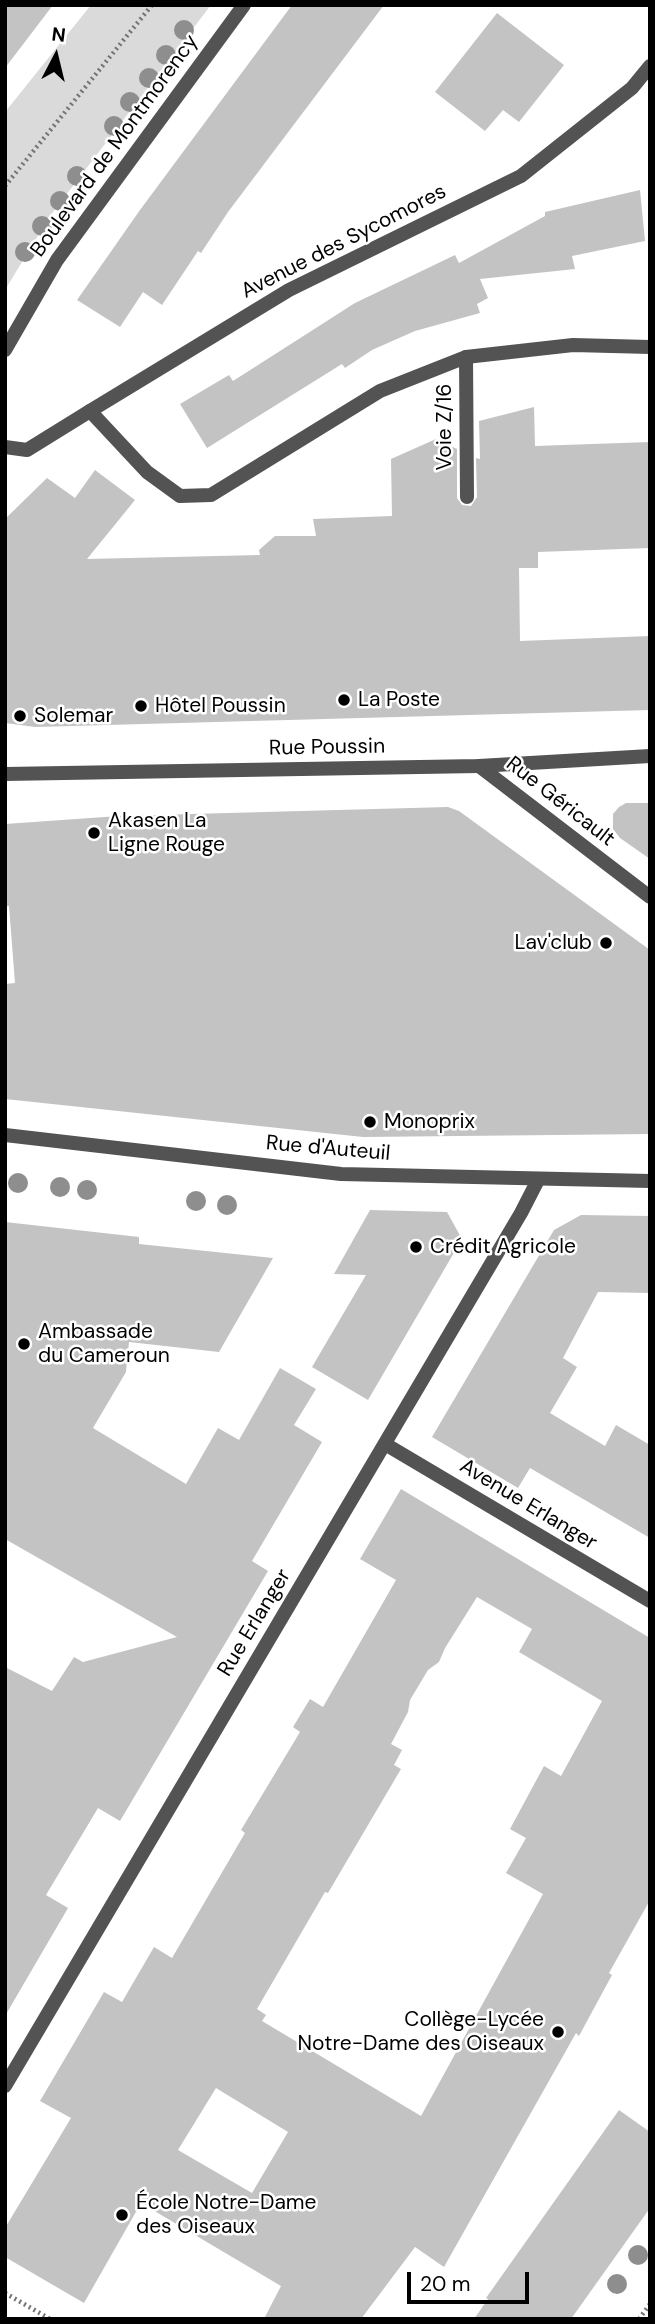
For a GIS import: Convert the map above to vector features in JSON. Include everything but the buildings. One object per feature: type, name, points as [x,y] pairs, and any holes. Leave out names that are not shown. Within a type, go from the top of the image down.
[{"type":"street","name":"Boulevard de Montmorency","points":[[5,350],[57,260],[244,5]]},
{"type":"street","name":"Avenue des Sycomores","points":[[5,447],[27,450],[289,290],[521,176],[632,88],[650,66]]},
{"type":"street","points":[[90,411],[147,472],[180,496],[211,495],[380,391],[466,357],[573,345],[650,347]]},
{"type":"street","name":"Voie Z/16","points":[[466,357],[467,497]]},
{"type":"street","name":"Rue Poussin","points":[[5,775],[479,766],[650,756]]},
{"type":"street","name":"Rue Géricault","points":[[479,766],[650,897]]},
{"type":"street","name":"Rue d'Auteuil","points":[[5,1135],[341,1174],[650,1181]]},
{"type":"street","name":"Rue Erlanger","points":[[5,2086],[522,1213],[538,1180]]},
{"type":"street","name":"Avenue Erlanger","points":[[385,1444],[650,1601]]},
{"type":"path","points":[[5,186],[152,5]]},
{"type":"path","points":[[5,2293],[50,2319]]},
{"type":"path","points":[[639,2319],[650,2304]]},
{"type":"shaded area","points":[[91,5],[211,5],[50,216],[5,290],[5,112]]},
{"type":"place","name":"La Poste","points":[[344,700]]},
{"type":"place","name":"Hôtel Poussin","points":[[141,706]]},
{"type":"place","name":"Solemar","points":[[20,716]]},
{"type":"place","name":"Akasen La Ligne Rouge","points":[[94,833]]},
{"type":"place","name":"Lav'club","points":[[606,943]]},
{"type":"place","name":"Monoprix","points":[[370,1122]]},
{"type":"place","name":"Crédit Agricole","points":[[416,1247]]},
{"type":"place","name":"Ambassade du Cameroun","points":[[24,1344]]},
{"type":"place","name":"Collège-Lycée Notre-Dame des Oiseaux","points":[[558,2032]]},
{"type":"place","name":"École Notre-Dame des Oiseaux","points":[[122,2215]]}]
